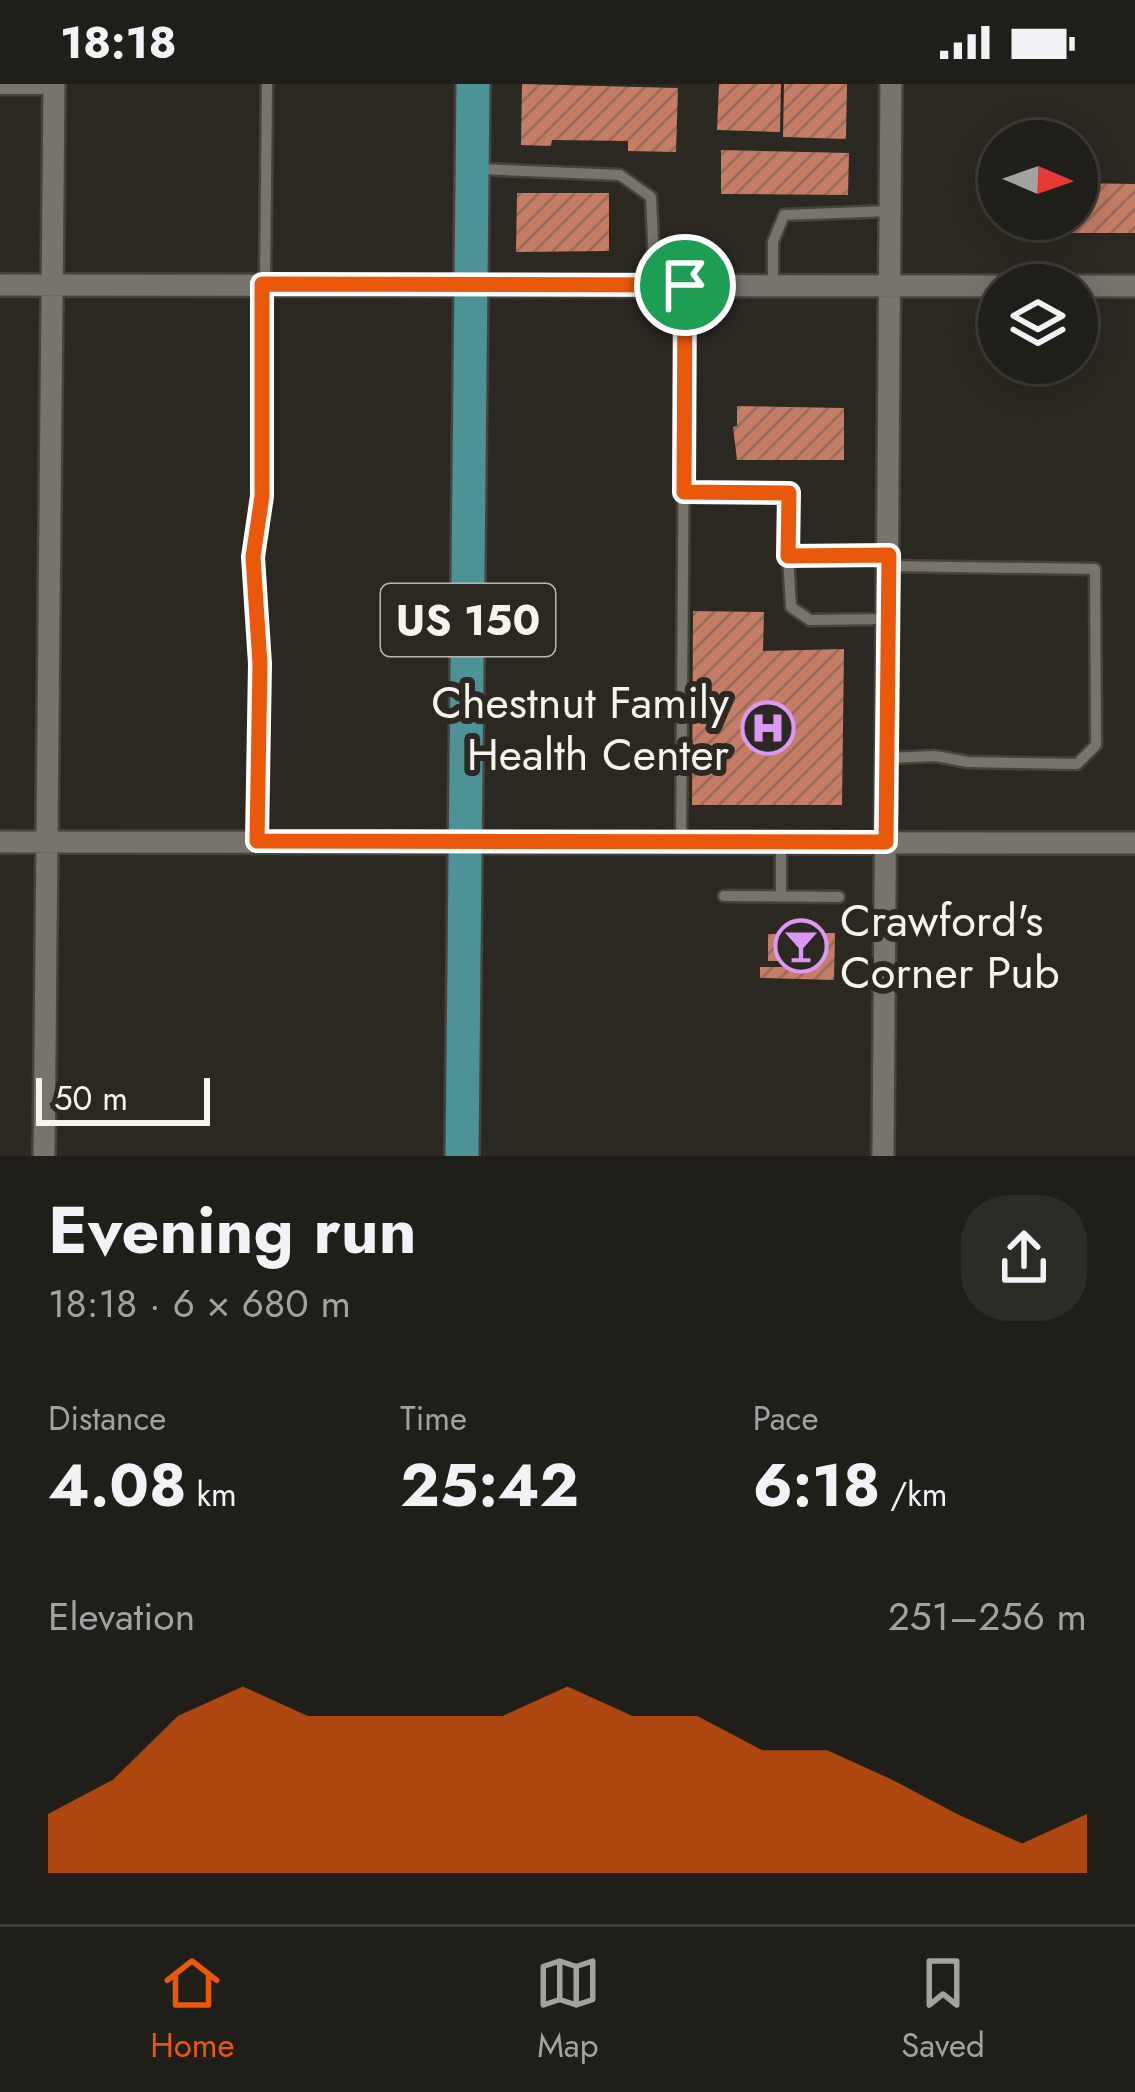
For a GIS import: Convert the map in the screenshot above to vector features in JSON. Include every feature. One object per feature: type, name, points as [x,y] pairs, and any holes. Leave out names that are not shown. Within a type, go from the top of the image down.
[{"type":"main road","name":"US 150","points":[[463,1156],[473,84]]},
{"type":"street","points":[[883,1156],[891,84]]},
{"type":"street","points":[[44,1156],[54,86]]},
{"type":"street","points":[[0,286],[978,286]]},
{"type":"street","points":[[1098,286],[1135,286]]},
{"type":"street","points":[[0,842],[1135,843]]},
{"type":"lane","points":[[257,841],[260,664],[253,557],[262,496],[267,84]]},
{"type":"lane","points":[[0,89],[54,86]]},
{"type":"lane","points":[[472,169],[620,175],[651,197],[655,285]]},
{"type":"lane","points":[[772,286],[773,242],[784,215],[890,211]]},
{"type":"lane","points":[[681,842],[685,285]]},
{"type":"lane","points":[[684,492],[789,493],[791,607],[810,620],[888,619]]},
{"type":"lane","points":[[788,556],[1095,569],[1096,745],[1077,764],[886,758]]},
{"type":"lane","points":[[781,842],[781,897]]},
{"type":"lane","points":[[724,896],[839,897]]},
{"type":"building","points":[[522,84],[678,88],[676,152],[628,151],[628,141],[552,140],[551,146],[521,145]]},
{"type":"building","points":[[719,84],[781,84],[780,132],[717,130]]},
{"type":"building","points":[[784,84],[847,84],[846,139],[783,137]]},
{"type":"building","points":[[721,150],[849,153],[848,195],[721,194]]},
{"type":"building","points":[[1098,183],[1135,184],[1135,233],[1098,233]]},
{"type":"building","points":[[517,193],[609,193],[609,251],[516,252]]},
{"type":"building","points":[[737,406],[844,408],[844,460],[737,460],[733,427],[737,426]]},
{"type":"building","name":"Chestnut Family Health Center","points":[[693,611],[764,612],[763,651],[844,649],[842,805],[692,805]]},
{"type":"building","name":"Crawford's Corner Pub","points":[[835,933],[834,980],[760,978],[760,967],[783,967],[784,961],[768,961],[768,934]]},
{"type":"place","name":"Chestnut Family Health Center","points":[[768,728]]},
{"type":"place","name":"Crawford's Corner Pub","points":[[801,946]]},
{"type":"route","points":[[262,284],[685,285],[684,492],[789,493],[788,556],[889,555],[886,842],[257,841],[260,664],[253,557],[262,496],[262,284]]}]
